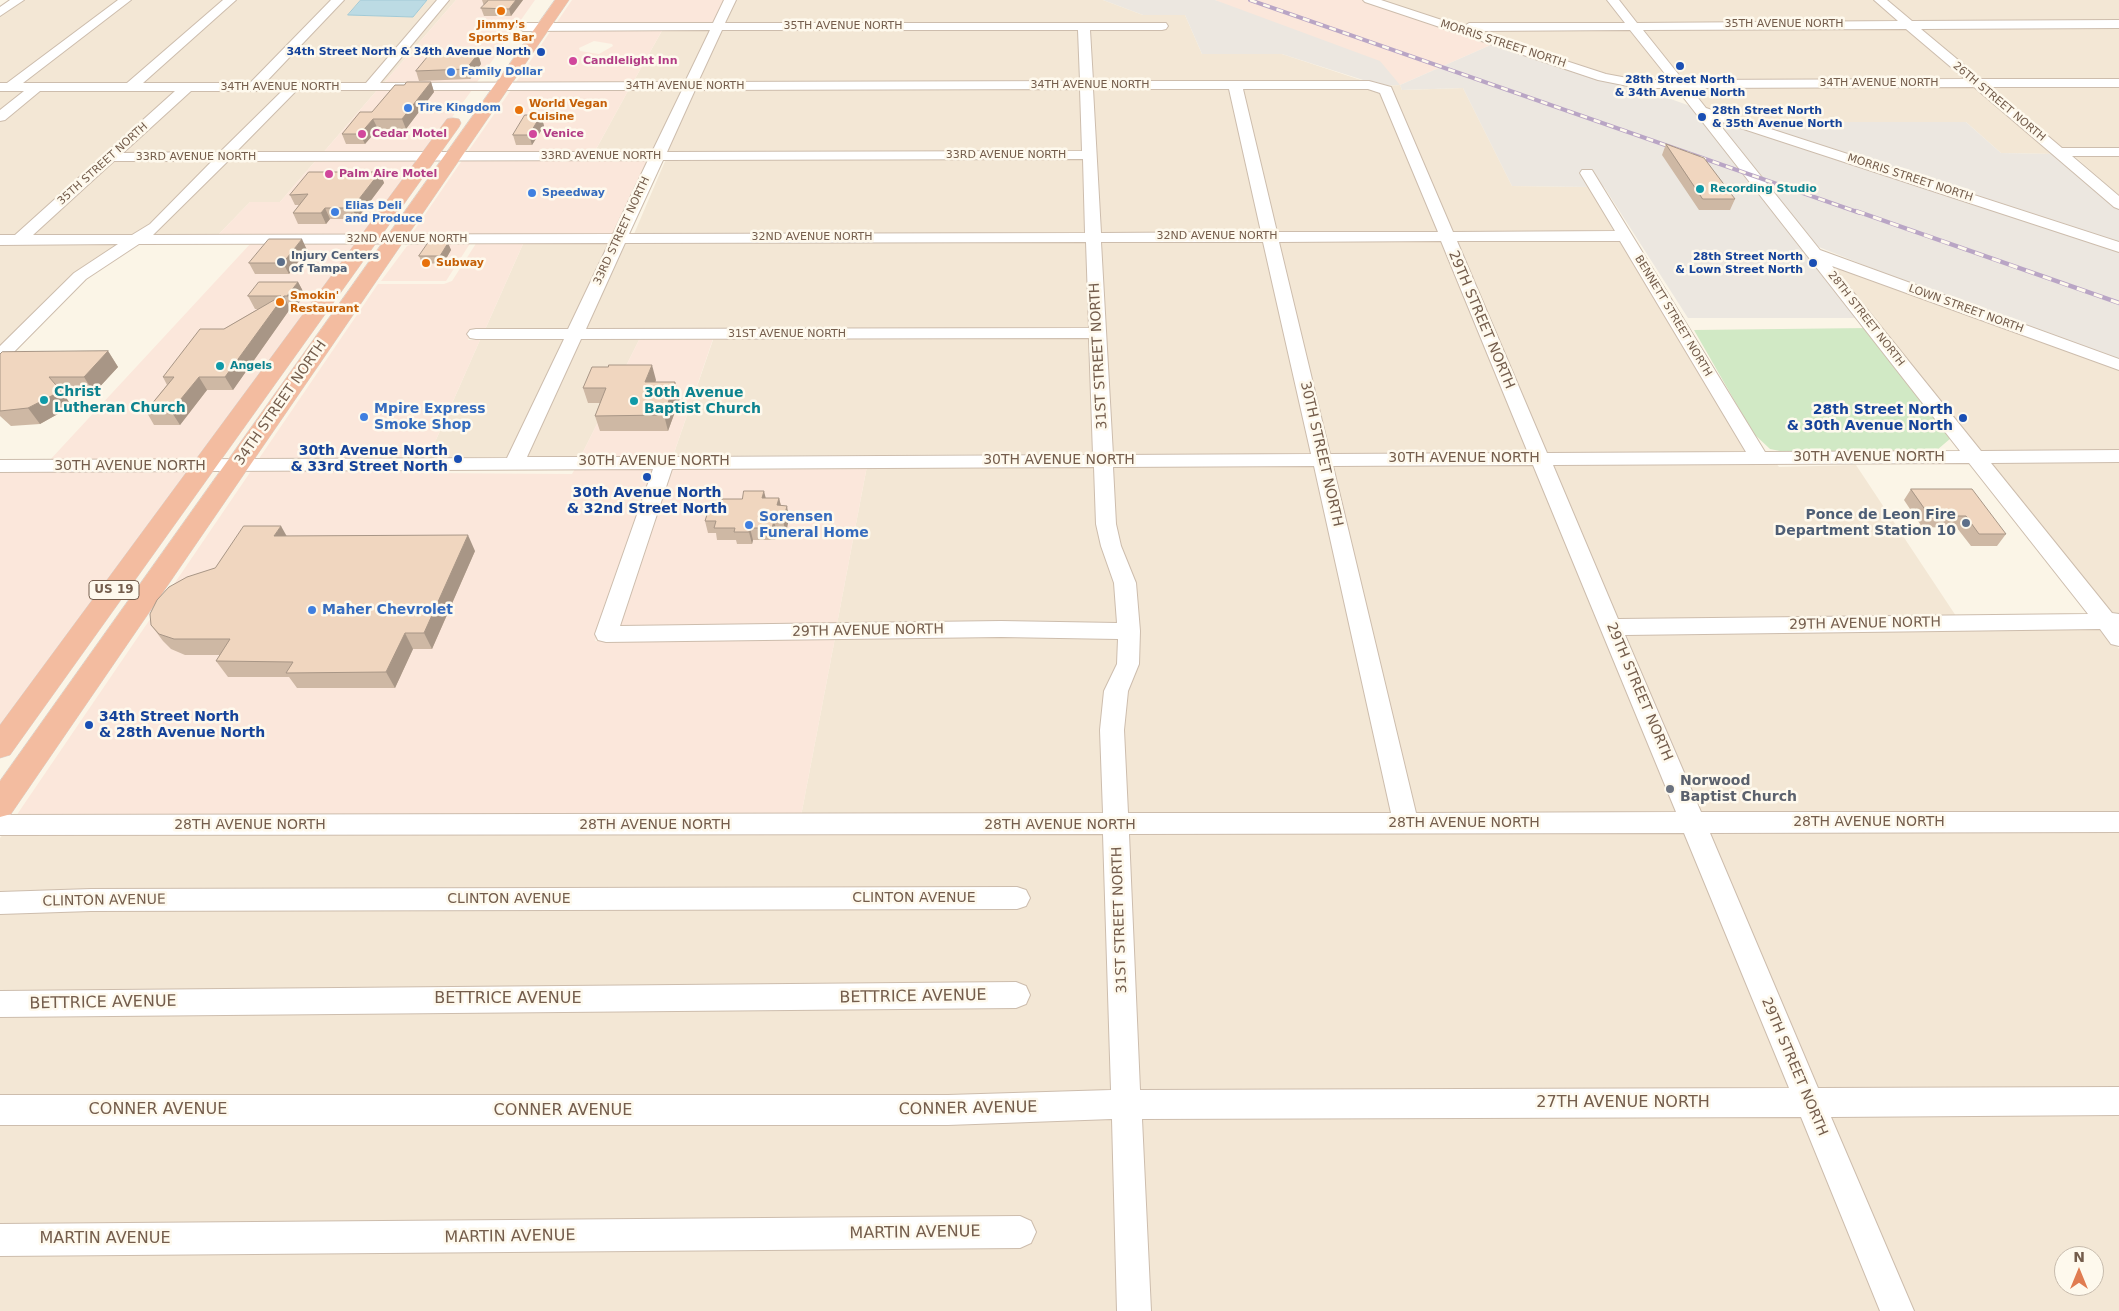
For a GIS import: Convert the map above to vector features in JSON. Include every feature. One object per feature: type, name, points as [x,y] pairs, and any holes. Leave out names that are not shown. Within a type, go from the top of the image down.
[{"type":"highway","name":"34TH STREET NORTH","points":[[0,805],[562,0]]},
{"type":"highway","points":[[512,41],[533,12]]},
{"type":"highway","name":"34TH STREET NORTH","points":[[0,747],[489,74]]},
{"type":"street","points":[[0,12],[18,0]]},
{"type":"street","points":[[5,88],[125,0]]},
{"type":"street","points":[[130,87],[230,0]]},
{"type":"street","points":[[253,87],[338,0]]},
{"type":"street","points":[[369,87],[443,0]]},
{"type":"street","name":"33RD STREET NORTH","points":[[515,462],[730,0]]},
{"type":"street","name":"MORRIS STREET NORTH","points":[[1369,0],[1603,77],[1638,84]]},
{"type":"street","name":"28TH STREET NORTH","points":[[1613,0],[1975,457],[2115,627]]},
{"type":"street","name":"26TH STREET NORTH","points":[[1880,0],[2119,204]]},
{"type":"street","name":"35TH AVENUE NORTH","points":[[1448,27],[1632,24],[2119,24]]},
{"type":"street","name":"31ST STREET NORTH","points":[[1084,26],[1106,524],[1110,546],[1125,583],[1129,631],[1128,664],[1116,691],[1112,730],[1134,1311]]},
{"type":"street","name":"35TH AVENUE NORTH","points":[[523,27],[1162,26]]},
{"type":"street","name":"34TH AVENUE NORTH","points":[[1638,84],[2119,83]]},
{"type":"street","name":"30TH STREET NORTH","points":[[1235,85],[1406,823]]},
{"type":"street","name":"34TH AVENUE NORTH","points":[[5,88],[1369,85]]},
{"type":"street","name":"29TH STREET NORTH","points":[[1369,85],[1386,90],[1445,236],[1897,1311]]},
{"type":"street","name":"35TH STREET NORTH","points":[[19,240],[187,87]]},
{"type":"street","points":[[0,356],[80,276],[155,227],[293,87]]},
{"type":"street","points":[[0,117],[37,88]]},
{"type":"street","name":"MORRIS STREET NORTH","points":[[1701,111],[2119,247]]},
{"type":"street","points":[[2058,152],[2119,152]]},
{"type":"street","name":"33RD AVENUE NORTH","points":[[111,157],[1090,155]]},
{"type":"street","name":"BENNETT STREET NORTH","points":[[1587,173],[1759,457]]},
{"type":"street","name":"32ND AVENUE NORTH","points":[[0,240],[1624,236]]},
{"type":"street","name":"LOWN STREET NORTH","points":[[1814,252],[2119,365]]},
{"type":"street","name":"31ST AVENUE NORTH","points":[[476,334],[1098,333]]},
{"type":"street","points":[[300,335],[328,335]]},
{"type":"street","name":"30TH AVENUE NORTH","points":[[0,466],[237,466],[665,461],[2119,456]]},
{"type":"street","name":"29TH AVENUE NORTH","points":[[665,461],[606,634],[1001,628],[1129,631]]},
{"type":"street","name":"29TH AVENUE NORTH","points":[[1611,627],[2115,627]]},
{"type":"street","name":"28TH AVENUE NORTH","points":[[0,825],[2119,822]]},
{"type":"street","name":"CLINTON AVENUE","points":[[0,903],[91,900],[1018,898]]},
{"type":"street","name":"BETTRICE AVENUE","points":[[0,1004],[1016,995]]},
{"type":"street","name":"27TH AVENUE NORTH","points":[[1127,1106],[2119,1101]]},
{"type":"street","name":"CONNER AVENUE","points":[[0,1110],[948,1110],[1127,1106]]},
{"type":"street","name":"MARTIN AVENUE","points":[[0,1240],[1020,1232]]},
{"type":"shaded area","points":[[22,0],[120,0],[8,85],[0,85],[0,15]]},
{"type":"shaded area","points":[[129,0],[226,0],[128,85],[19,85]]},
{"type":"shaded area","points":[[235,0],[333,0],[250,85],[138,85]]},
{"type":"shaded area","points":[[343,0],[361,0],[349,15],[413,17],[427,0],[439,0],[366,84],[261,85]]},
{"type":"shaded area","points":[[448,0],[456,0],[383,84],[376,84]]},
{"type":"shaded area","points":[[456,0],[535,0],[475,85],[383,84]]},
{"type":"shaded area","points":[[572,0],[726,0],[714,25],[555,25]]},
{"type":"shaded area","points":[[736,0],[1103,0],[1143,15],[1185,15],[1202,54],[1282,54],[1367,82],[1091,83],[1088,28],[1167,28],[1167,24],[725,25]]},
{"type":"shaded area","points":[[1103,0],[1215,0],[1380,61],[1400,85],[1382,86],[1282,54],[1202,54],[1185,15],[1143,15]]},
{"type":"shaded area","points":[[1215,0],[1362,0],[1493,44],[1400,85]]},
{"type":"shaded area","points":[[1375,0],[1608,0],[1626,22],[1449,25]]},
{"type":"shaded area","points":[[1618,0],[1876,0],[1900,22],[1635,22]]},
{"type":"shaded area","points":[[1885,0],[2119,0],[2119,22],[1910,21]]},
{"type":"shaded area","points":[[1639,26],[1905,26],[1968,80],[1682,81]]},
{"type":"shaded area","points":[[1915,26],[2119,26],[2119,80],[1978,80]]},
{"type":"shaded area","points":[[1629,27],[1672,81],[1621,79],[1462,29]]},
{"type":"shaded area","points":[[1079,28],[1081,83],[696,83],[721,29]]},
{"type":"shaded area","points":[[552,29],[663,29],[632,84],[514,85]],"holes":[[[594,41],[612,44],[613,46],[599,54],[580,51],[579,48]]]},
{"type":"shaded area","points":[[663,29],[712,29],[686,84],[632,84]]},
{"type":"shaded area","points":[[1493,44],[1632,85],[1693,107],[1859,318],[1688,318],[1604,187],[1600,187],[1591,171],[1580,171],[1589,187],[1512,186],[1463,88],[1402,90],[1400,85]]},
{"type":"shaded area","points":[[1400,85],[1402,90],[1463,88],[1512,186],[1589,187],[1616,232],[1450,232],[1382,86]]},
{"type":"shaded area","points":[[1974,85],[2054,154],[2001,153],[1966,122],[1744,122],[1705,109],[1686,86]]},
{"type":"shaded area","points":[[1984,85],[2119,85],[2119,149],[2060,150]]},
{"type":"shaded area","points":[[1230,87],[1263,233],[1099,233],[1091,88]]},
{"type":"shaded area","points":[[1241,87],[1368,87],[1381,91],[1438,232],[1275,233]]},
{"type":"shaded area","points":[[684,88],[653,153],[594,153],[629,89]]},
{"type":"shaded area","points":[[694,88],[1081,88],[1085,152],[664,153]]},
{"type":"shaded area","points":[[378,89],[322,154],[234,154],[296,90]]},
{"type":"shaded area","points":[[378,89],[472,90],[426,153],[322,154]]},
{"type":"shaded area","points":[[629,89],[594,153],[467,153],[511,90]]},
{"type":"shaded area","points":[[0,90],[29,90],[0,113]]},
{"type":"shaded area","points":[[39,90],[179,90],[17,237],[0,237],[0,121]]},
{"type":"shaded area","points":[[190,90],[286,90],[223,154],[120,155]]},
{"type":"shaded area","points":[[1711,116],[2119,250],[2119,361],[1936,294],[1814,245]]},
{"type":"shaded area","points":[[1744,122],[1966,122],[2001,153],[2054,154],[2119,209],[2119,244]]},
{"type":"shaded area","points":[[2073,155],[2119,155],[2119,195]]},
{"type":"shaded area","points":[[1085,158],[1087,233],[634,234],[666,159]]},
{"type":"shaded area","points":[[317,159],[280,202],[250,202],[217,236],[145,237],[228,160]]},
{"type":"shaded area","points":[[317,159],[421,159],[366,235],[217,236],[250,202],[280,202]]},
{"type":"shaded area","points":[[463,159],[651,159],[615,234],[411,235]]},
{"type":"shaded area","points":[[114,160],[217,160],[149,226],[132,237],[29,237]]},
{"type":"shaded area","points":[[1441,239],[1529,453],[1329,454],[1277,240]]},
{"type":"shaded area","points":[[1453,239],[1620,239],[1749,452],[1544,453]]},
{"type":"shaded area","points":[[1087,240],[1091,329],[583,330],[624,241]]},
{"type":"shaded area","points":[[1099,240],[1264,240],[1314,454],[1111,454]]},
{"type":"shaded area","points":[[611,241],[569,330],[484,332],[523,244]]},
{"type":"shaded area","points":[[611,241],[523,244],[484,332],[472,332],[468,340],[480,340],[428,458],[258,460],[378,284],[444,284],[452,281],[477,242]]},
{"type":"shaded area","points":[[361,242],[201,460],[49,461],[251,243]]},
{"type":"shaded area","name":"Subway","points":[[471,242],[446,281],[381,281],[407,246],[417,243]]},
{"type":"shaded area","points":[[0,244],[121,244],[0,350]]},
{"type":"shaded area","points":[[1826,261],[2119,369],[2119,451],[1979,451]]},
{"type":"shaded area","points":[[1091,337],[1096,454],[673,456],[713,340],[700,338]]},
{"type":"shaded area","points":[[640,338],[581,456],[525,457],[579,339]]},
{"type":"shaded area","points":[[640,338],[713,339],[673,456],[581,456]]},
{"type":"shaded area","points":[[565,339],[510,457],[428,458],[480,340]]},
{"type":"shaded area","points":[[1987,462],[2119,462],[2119,615],[2109,615]]},
{"type":"shaded area","points":[[1549,463],[1776,463],[1779,467],[1856,465],[1956,616],[1617,620]]},
{"type":"shaded area","points":[[1317,464],[1394,814],[1125,815],[1118,545],[1114,524],[1112,465]]},
{"type":"shaded area","points":[[1332,464],[1534,464],[1679,813],[1414,814]]},
{"type":"shaded area","points":[[1097,465],[1117,584],[1120,624],[837,624],[867,466]]},
{"type":"shaded area","points":[[867,466],[837,624],[617,627],[671,467]]},
{"type":"shaded area","points":[[576,467],[656,467],[595,641],[835,638],[801,816],[16,816],[251,471],[423,469],[421,473],[572,474]]},
{"type":"shaded area","points":[[0,471],[193,471],[0,734]]},
{"type":"shaded area","points":[[2103,629],[2119,649],[2119,813],[1699,813],[1623,634]]},
{"type":"shaded area","points":[[1000,636],[1120,638],[1106,815],[801,816],[835,638]]},
{"type":"shaded area","points":[[1687,831],[1792,1090],[1138,1093],[1126,834]]},
{"type":"shaded area","points":[[1706,831],[2119,831],[2119,1088],[1815,1090]]},
{"type":"shaded area","points":[[3,834],[1106,834],[1115,1093],[949,1098],[0,1097],[0,838]]},
{"type":"shaded area","points":[[2119,1114],[2119,1311],[1910,1311],[1825,1115]]},
{"type":"shaded area","points":[[1802,1116],[1884,1311],[1147,1311],[1139,1119]]},
{"type":"shaded area","points":[[1115,1118],[1121,1311],[0,1311],[0,1123]]},
{"type":"green space","points":[[1868,328],[1951,438],[1937,450],[1785,452],[1770,449],[1753,433],[1694,330]]},
{"type":"water","points":[[361,0],[427,0],[413,17],[348,15]]},
{"type":"building","points":[[489,0],[516,0],[509,9],[481,8]]},
{"type":"building","points":[[430,54],[478,54],[466,69],[416,71]]},
{"type":"building","points":[[407,82],[431,82],[402,119],[373,119],[360,134],[342,134],[360,112],[372,112],[395,85],[404,85]]},
{"type":"building","points":[[525,115],[541,115],[529,135],[513,135]]},
{"type":"building","points":[[1666,144],[1704,158],[1735,199],[1703,199]]},
{"type":"building","points":[[309,172],[380,172],[352,208],[325,208],[321,213],[293,213],[308,194],[290,195]]},
{"type":"building","points":[[269,239],[302,239],[283,263],[249,263]]},
{"type":"building","points":[[428,243],[448,243],[440,256],[419,256]]},
{"type":"building","points":[[259,282],[298,282],[287,296],[284,296],[225,377],[199,377],[171,411],[146,411],[174,377],[163,377],[200,329],[224,329],[281,296],[248,296]]},
{"type":"building","points":[[108,351],[84,377],[49,377],[61,391],[28,408],[0,411],[0,354],[2,352]]},
{"type":"building","points":[[609,365],[652,365],[645,382],[675,382],[664,415],[595,416],[606,388],[583,388],[592,367],[608,367]]},
{"type":"building","points":[[1911,489],[1972,489],[2006,534],[1979,534],[1966,516],[1930,516]]},
{"type":"building","points":[[744,491],[764,491],[762,498],[779,498],[777,505],[787,506],[783,521],[774,521],[772,528],[750,528],[749,532],[734,532],[735,528],[714,528],[716,521],[705,521],[710,505],[720,505],[722,499],[742,499]]},
{"type":"building","name":"Maher Chevrolet","points":[[244,526],[281,526],[274,536],[468,535],[424,633],[405,633],[386,672],[286,673],[293,662],[216,661],[230,639],[174,639],[159,634],[151,625],[150,614],[157,600],[169,587],[187,577],[215,568]]},
{"type":"railway","points":[[1250,0],[1860,213]]},
{"type":"railway","points":[[1856,211],[2119,303]]},
{"type":"place","name":"Jimmy's Sports Bar","points":[[501,11]]},
{"type":"place","name":"34th Street North & 34th Avenue North","points":[[541,52]]},
{"type":"place","name":"Candlelight Inn","points":[[573,61]]},
{"type":"place","name":"28th Street North & 34th Avenue North","points":[[1680,66]]},
{"type":"place","name":"Family Dollar","points":[[451,72]]},
{"type":"place","name":"Tire Kingdom","points":[[408,108]]},
{"type":"place","name":"World Vegan Cuisine","points":[[519,110]]},
{"type":"place","name":"28th Street North & 35th Avenue North","points":[[1702,117]]},
{"type":"place","name":"Cedar Motel","points":[[362,134]]},
{"type":"place","name":"Venice","points":[[533,134]]},
{"type":"place","name":"Palm Aire Motel","points":[[329,174]]},
{"type":"place","name":"Recording Studio","points":[[1700,189]]},
{"type":"place","name":"Speedway","points":[[532,193]]},
{"type":"place","name":"Elias Deli and Produce","points":[[335,212]]},
{"type":"place","name":"Injury Centers of Tampa","points":[[281,262]]},
{"type":"place","name":"Subway","points":[[426,263]]},
{"type":"place","name":"28th Street North & Lown Street North","points":[[1813,263]]},
{"type":"place","name":"Smokin' Restaurant","points":[[280,302]]},
{"type":"place","name":"Angels","points":[[220,366]]},
{"type":"place","name":"Christ Lutheran Church","points":[[44,400]]},
{"type":"place","name":"30th Avenue Baptist Church","points":[[634,401]]},
{"type":"place","name":"Mpire Express Smoke Shop","points":[[364,417]]},
{"type":"place","name":"28th Street North & 30th Avenue North","points":[[1963,418]]},
{"type":"place","name":"30th Avenue North & 33rd Street North","points":[[458,459]]},
{"type":"place","name":"30th Avenue North & 32nd Street North","points":[[647,477]]},
{"type":"place","name":"Ponce de Leon Fire Department Station 10","points":[[1966,523]]},
{"type":"place","name":"Sorensen Funeral Home","points":[[749,525]]},
{"type":"place","name":"Maher Chevrolet","points":[[312,610]]},
{"type":"place","name":"34th Street North & 28th Avenue North","points":[[89,725]]},
{"type":"place","name":"Norwood Baptist Church","points":[[1670,789]]}]
